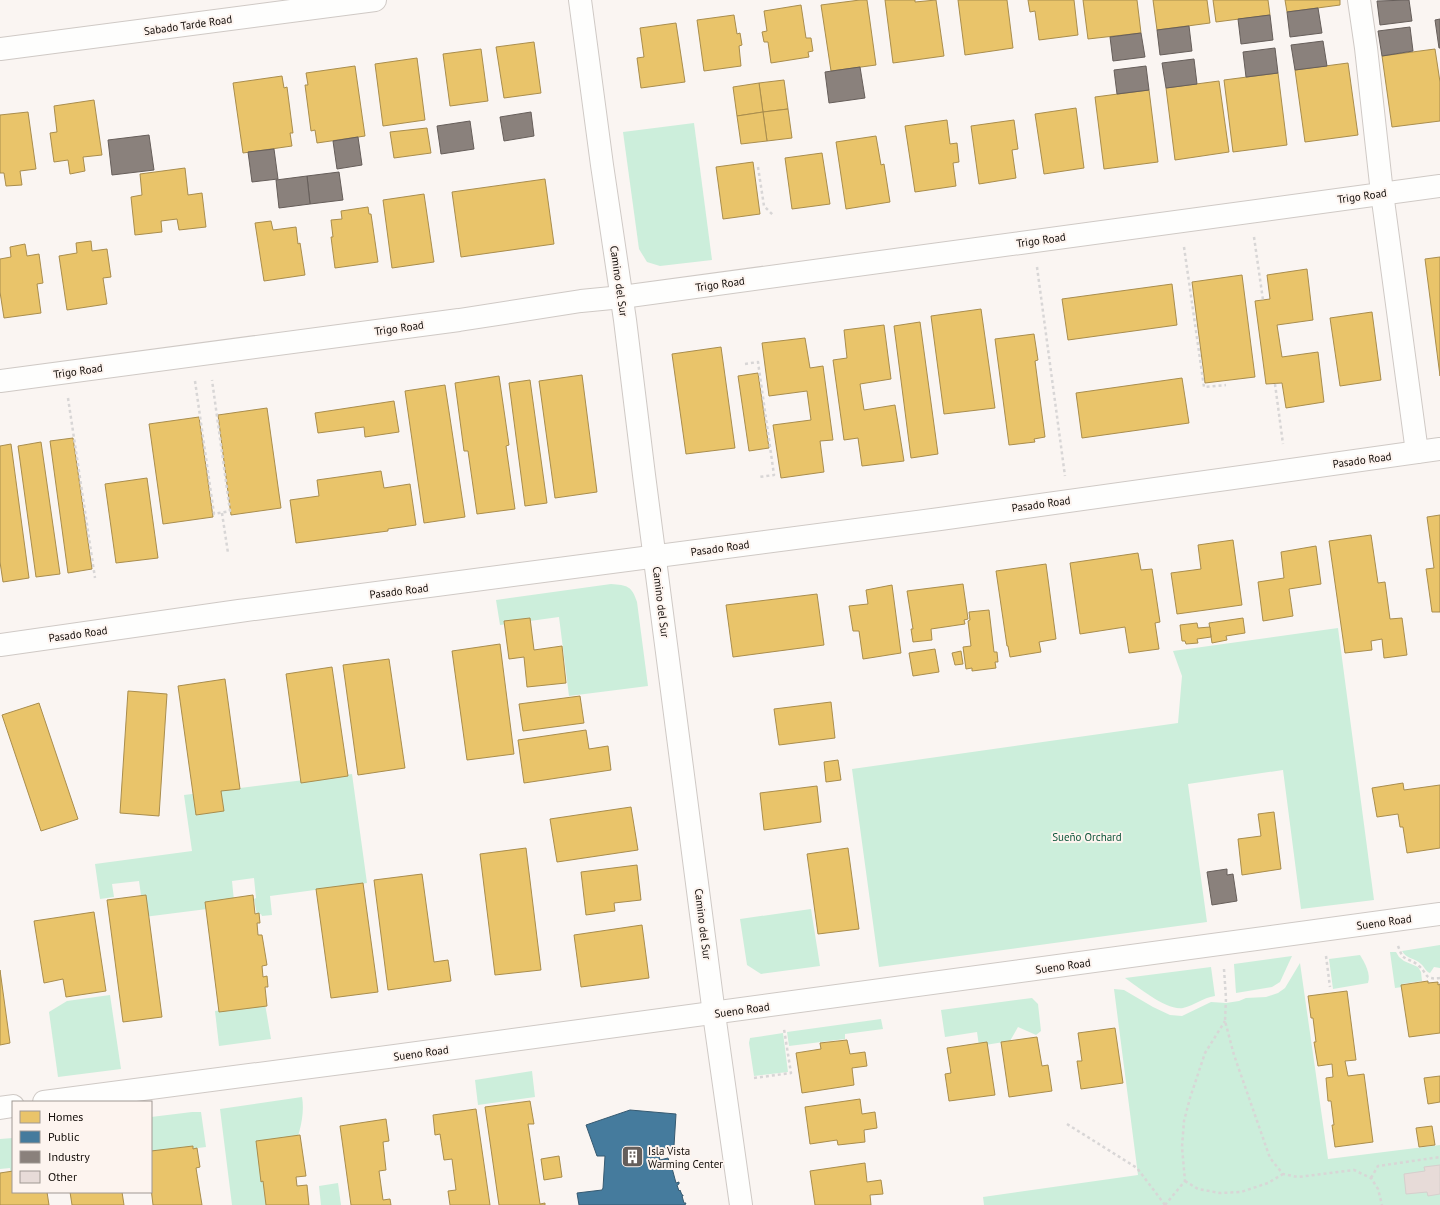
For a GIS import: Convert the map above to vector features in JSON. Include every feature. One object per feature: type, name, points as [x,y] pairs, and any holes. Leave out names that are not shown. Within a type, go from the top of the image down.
[{"type":"street","name":"Sabado Tarde Road","points":[[0,49],[375,0]]},
{"type":"street","name":"Camino del Sur","points":[[580,0],[602,165],[622,297],[714,1014],[741,1205]]},
{"type":"street","points":[[1358,0],[1366,48],[1382,193],[1417,452]]},
{"type":"street","name":"Trigo Road","points":[[0,382],[451,321],[581,301],[622,297],[1440,186]]},
{"type":"street","name":"Pasado Road","points":[[0,645],[239,611],[655,557],[1440,449]]},
{"type":"street","name":"Sueno Road","points":[[52,1101],[714,1014],[1440,914]]},
{"type":"street","points":[[0,1108],[12,1106]]},
{"type":"path","points":[[758,167],[764,206],[774,216]]},
{"type":"path","points":[[1254,238],[1263,300]]},
{"type":"path","points":[[1184,247],[1204,387],[1226,385]]},
{"type":"path","points":[[1036,263],[1068,500]]},
{"type":"path","points":[[745,364],[758,362],[774,475],[759,477]]},
{"type":"path","points":[[64,373],[95,578]]},
{"type":"path","points":[[194,378],[214,514],[230,511],[212,375]]},
{"type":"path","points":[[1275,384],[1286,470]]},
{"type":"path","points":[[222,512],[228,553]]},
{"type":"path","points":[[1221,944],[1226,998],[1225,1021],[1234,1055],[1270,1158],[1284,1174],[1298,1177],[1354,1170],[1371,1178],[1378,1188],[1382,1205]]},
{"type":"path","points":[[1398,946],[1402,956],[1419,966],[1427,976],[1432,979],[1440,978]]},
{"type":"path","points":[[1325,956],[1330,987]]},
{"type":"path","points":[[1067,1124],[1137,1168],[1165,1205],[1185,1181],[1182,1147],[1184,1121],[1204,1052],[1225,1021]]},
{"type":"path","points":[[754,1078],[791,1073],[784,1028]]},
{"type":"path","points":[[1371,1178],[1378,1166],[1440,1157]]},
{"type":"path","points":[[1185,1181],[1198,1189],[1220,1194],[1241,1192],[1268,1183],[1284,1174]]},
{"type":"green space","points":[[694,123],[712,260],[660,266],[647,262],[639,249],[623,132]]},
{"type":"green space","points":[[611,584],[628,587],[633,593],[637,602],[648,686],[569,696],[559,617],[500,625],[496,600]]},
{"type":"green space","name":"Sueño Orchard","points":[[1338,628],[1374,900],[1301,909],[1283,770],[1188,784],[1207,922],[879,967],[852,769],[1178,723],[1182,676],[1173,651]]},
{"type":"green space","points":[[352,774],[367,883],[270,896],[272,915],[262,916],[261,914],[257,915],[254,899],[256,898],[254,878],[232,881],[234,901],[207,909],[144,917],[139,881],[112,884],[114,897],[100,899],[95,864],[192,851],[184,795]]},
{"type":"green space","points":[[811,909],[820,966],[761,974],[747,965],[740,919]]},
{"type":"green space","points":[[1440,945],[1440,968],[1434,967],[1430,973],[1419,962],[1406,956],[1402,951]]},
{"type":"green space","points":[[1390,952],[1396,952],[1404,961],[1418,967],[1421,972],[1422,981],[1402,984],[1402,987],[1395,988]]},
{"type":"green space","points":[[1360,955],[1368,972],[1368,983],[1333,989],[1329,959]]},
{"type":"green space","points":[[1292,956],[1280,982],[1272,987],[1236,993],[1234,964]]},
{"type":"green space","points":[[1300,963],[1328,1159],[1440,1145],[1440,1205],[984,1205],[983,1197],[1138,1175],[1114,989],[1124,990],[1170,1015],[1182,1016],[1211,1002],[1226,1003],[1239,1001],[1246,998],[1266,997],[1278,993],[1285,988]]},
{"type":"green space","points":[[1211,967],[1215,996],[1206,998],[1183,1008],[1176,1008],[1161,1002],[1125,978]]},
{"type":"green space","points":[[110,995],[121,1069],[58,1077],[49,1012],[67,1001]]},
{"type":"green space","points":[[1032,998],[1038,1004],[1041,1031],[1036,1035],[1018,1027],[1010,1041],[979,1046],[977,1032],[945,1037],[941,1010]]},
{"type":"green space","points":[[265,1004],[271,1039],[219,1046],[215,1011]]},
{"type":"green space","points":[[881,1019],[883,1029],[845,1034],[845,1039],[789,1046],[787,1032]]},
{"type":"green space","points":[[783,1033],[788,1072],[754,1076],[749,1043],[750,1038]]},
{"type":"green space","points":[[532,1071],[535,1097],[478,1105],[475,1080]]},
{"type":"green space","points":[[302,1097],[303,1110],[298,1138],[268,1205],[232,1205],[220,1109]]},
{"type":"green space","points":[[201,1112],[206,1147],[152,1154],[152,1117]]},
{"type":"green space","points":[[12,1138],[11,1175],[10,1168],[0,1169],[0,1139]]},
{"type":"green space","points":[[338,1183],[341,1205],[321,1205],[319,1186]]},
{"type":"building: Homes","points":[[867,0],[876,65],[831,71],[821,5]]},
{"type":"building: Homes","points":[[885,0],[915,0],[915,2],[936,0],[944,56],[893,63]]},
{"type":"building: Homes","points":[[958,0],[1007,0],[1013,48],[965,55]]},
{"type":"building: Homes","points":[[1028,0],[1074,0],[1078,35],[1039,40],[1035,11],[1030,12]]},
{"type":"building: Homes","points":[[1083,0],[1137,0],[1141,33],[1088,39]]},
{"type":"building: Homes","points":[[1153,0],[1207,0],[1210,23],[1157,30]]},
{"type":"building: Homes","points":[[1213,0],[1268,0],[1270,15],[1216,22]]},
{"type":"building: Homes","points":[[1285,0],[1340,0],[1340,5],[1287,12]]},
{"type":"building: Homes","points":[[801,5],[806,38],[811,38],[813,51],[808,52],[809,57],[771,63],[768,42],[764,42],[762,32],[767,31],[764,11]]},
{"type":"building: Homes","points":[[734,15],[737,34],[740,33],[742,45],[739,46],[741,66],[704,71],[697,20]]},
{"type":"building: Homes","points":[[676,23],[685,82],[641,88],[637,58],[644,57],[640,28]]},
{"type":"building: Homes","points":[[534,42],[541,93],[504,98],[496,47]]},
{"type":"building: Homes","points":[[481,49],[488,101],[450,106],[443,54]]},
{"type":"building: Homes","points":[[1435,49],[1440,82],[1440,121],[1392,127],[1382,56]]},
{"type":"building: Homes","points":[[417,58],[425,120],[383,126],[375,64]]},
{"type":"building: Homes","points":[[1348,63],[1358,135],[1305,142],[1295,70]]},
{"type":"building: Homes","points":[[355,66],[365,136],[317,143],[315,130],[311,131],[305,85],[308,85],[306,73]]},
{"type":"building: Homes","points":[[1278,73],[1287,145],[1233,152],[1224,80]]},
{"type":"building: Homes","points":[[282,76],[284,88],[287,87],[293,133],[290,133],[292,146],[243,153],[233,83]]},
{"type":"building: Homes","points":[[784,80],[788,109],[763,112],[759,83]]},
{"type":"building: Homes","points":[[1219,81],[1229,152],[1175,160],[1166,88]]},
{"type":"building: Homes","points":[[759,83],[763,112],[737,116],[733,87]]},
{"type":"building: Homes","points":[[1149,90],[1158,162],[1104,169],[1095,97]]},
{"type":"building: Homes","points":[[94,100],[102,155],[83,157],[85,171],[70,174],[68,160],[54,162],[50,133],[57,132],[54,106]]},
{"type":"building: Homes","points":[[1076,108],[1084,168],[1044,174],[1035,114]]},
{"type":"building: Homes","points":[[788,109],[792,138],[767,141],[763,112]]},
{"type":"building: Homes","points":[[28,112],[36,169],[20,171],[22,185],[6,186],[4,173],[0,173],[0,115]]},
{"type":"building: Homes","points":[[763,112],[767,141],[741,144],[737,116]]},
{"type":"building: Homes","points":[[947,120],[950,144],[957,143],[959,162],[953,163],[956,186],[915,192],[905,126]]},
{"type":"building: Homes","points":[[1014,120],[1018,149],[1012,150],[1016,178],[979,184],[971,126]]},
{"type":"building: Homes","points":[[427,128],[431,153],[394,158],[390,132]]},
{"type":"building: Homes","points":[[876,136],[881,165],[884,164],[890,202],[846,209],[836,142]]},
{"type":"building: Homes","points":[[822,153],[830,204],[792,209],[785,158]]},
{"type":"building: Homes","points":[[753,162],[760,214],[723,219],[716,167]]},
{"type":"building: Homes","points":[[185,168],[188,195],[202,193],[206,227],[179,230],[177,219],[161,221],[162,232],[135,235],[131,197],[142,195],[140,174]]},
{"type":"building: Homes","points":[[545,179],[554,244],[461,257],[452,192]]},
{"type":"building: Homes","points":[[424,194],[434,262],[392,268],[383,200]]},
{"type":"building: Homes","points":[[368,207],[369,214],[371,214],[378,262],[335,268],[331,237],[333,237],[331,220],[342,219],[341,211]]},
{"type":"building: Homes","points":[[271,221],[273,230],[296,227],[305,275],[264,281],[255,223]]},
{"type":"building: Homes","points":[[91,241],[92,251],[107,249],[111,277],[103,278],[107,304],[67,310],[59,256],[77,253],[76,243]]},
{"type":"building: Homes","points":[[25,244],[27,256],[39,254],[43,283],[37,284],[41,313],[4,318],[0,292],[0,259],[11,257],[10,247]]},
{"type":"building: Homes","points":[[1440,257],[1440,376],[1425,259]]},
{"type":"building: Homes","points":[[1307,269],[1313,320],[1277,325],[1282,357],[1318,352],[1324,402],[1286,408],[1282,383],[1266,384],[1255,301],[1270,299],[1267,275]]},
{"type":"building: Homes","points":[[1242,275],[1255,377],[1205,383],[1192,282]]},
{"type":"building: Homes","points":[[1172,284],[1177,325],[1068,340],[1062,299]]},
{"type":"building: Homes","points":[[981,309],[995,408],[944,414],[931,316]]},
{"type":"building: Homes","points":[[1372,312],[1381,380],[1340,386],[1330,318]]},
{"type":"building: Homes","points":[[920,322],[938,454],[911,458],[894,326]]},
{"type":"building: Homes","points":[[884,325],[891,379],[860,384],[864,410],[895,405],[904,461],[862,466],[858,438],[844,440],[833,360],[847,358],[844,330]]},
{"type":"building: Homes","points":[[1034,334],[1038,360],[1035,361],[1045,437],[1034,439],[1035,442],[1009,445],[995,339]]},
{"type":"building: Homes","points":[[805,338],[810,368],[823,366],[833,440],[820,441],[824,472],[781,478],[773,425],[811,420],[807,391],[769,396],[762,343]]},
{"type":"building: Homes","points":[[721,347],[735,448],[686,454],[672,354]]},
{"type":"building: Homes","points":[[758,373],[769,448],[749,451],[738,376]]},
{"type":"building: Homes","points":[[582,375],[597,492],[555,498],[539,381]]},
{"type":"building: Homes","points":[[499,376],[509,445],[506,446],[515,509],[477,514],[468,451],[464,451],[455,383]]},
{"type":"building: Homes","points":[[1182,378],[1189,423],[1082,438],[1076,393]]},
{"type":"building: Homes","points":[[530,380],[547,503],[525,506],[509,383]]},
{"type":"building: Homes","points":[[445,385],[465,517],[424,523],[405,391]]},
{"type":"building: Homes","points":[[394,401],[399,432],[365,437],[364,427],[318,433],[315,413]]},
{"type":"building: Homes","points":[[267,408],[281,508],[231,515],[218,415]]},
{"type":"building: Homes","points":[[199,417],[213,517],[163,524],[149,424]]},
{"type":"building: Homes","points":[[73,438],[92,569],[68,573],[50,441]]},
{"type":"building: Homes","points":[[41,442],[60,574],[36,577],[18,446]]},
{"type":"building: Homes","points":[[11,444],[29,578],[3,582],[0,562],[0,446]]},
{"type":"building: Homes","points":[[381,471],[384,488],[410,484],[416,525],[388,529],[388,531],[296,543],[290,500],[319,496],[317,480]]},
{"type":"building: Homes","points":[[147,478],[158,558],[116,563],[105,484]]},
{"type":"building: Homes","points":[[1440,515],[1440,612],[1432,612],[1426,569],[1434,568],[1427,517]]},
{"type":"building: Homes","points":[[1371,535],[1378,583],[1385,582],[1390,619],[1402,618],[1407,655],[1384,658],[1382,639],[1371,641],[1372,650],[1345,653],[1329,541]]},
{"type":"building: Homes","points":[[1233,540],[1242,605],[1177,614],[1171,573],[1201,569],[1198,545]]},
{"type":"building: Homes","points":[[1316,546],[1321,584],[1289,589],[1293,616],[1263,621],[1258,582],[1284,578],[1281,552]]},
{"type":"building: Homes","points":[[1138,553],[1141,570],[1152,569],[1160,622],[1155,623],[1159,649],[1129,653],[1125,627],[1080,634],[1070,563]]},
{"type":"building: Homes","points":[[1046,564],[1056,639],[1039,642],[1041,652],[1010,657],[996,571]]},
{"type":"building: Homes","points":[[963,584],[968,619],[964,620],[965,624],[931,629],[932,640],[913,642],[911,629],[913,629],[907,591]]},
{"type":"building: Homes","points":[[892,585],[901,653],[863,659],[859,631],[853,631],[849,606],[868,604],[866,590]]},
{"type":"building: Homes","points":[[817,594],[824,645],[733,657],[726,605]]},
{"type":"building: Homes","points":[[989,610],[994,652],[997,652],[998,662],[995,662],[996,668],[972,671],[972,668],[966,669],[963,647],[971,646],[968,621],[970,620],[969,612]]},
{"type":"building: Homes","points":[[530,618],[534,650],[562,646],[566,683],[527,687],[524,657],[509,659],[504,621]]},
{"type":"building: Homes","points":[[1243,618],[1245,633],[1226,636],[1227,640],[1212,643],[1209,623]]},
{"type":"building: Homes","points":[[1197,623],[1198,628],[1210,627],[1211,637],[1197,639],[1198,643],[1186,644],[1185,641],[1182,641],[1180,625]]},
{"type":"building: Homes","points":[[500,644],[514,754],[467,760],[452,651]]},
{"type":"building: Homes","points":[[935,649],[939,672],[913,676],[909,653]]},
{"type":"building: Homes","points":[[961,651],[963,664],[955,665],[952,653]]},
{"type":"building: Homes","points":[[389,659],[405,768],[358,775],[343,665]]},
{"type":"building: Homes","points":[[332,667],[348,776],[301,783],[286,674]]},
{"type":"building: Homes","points":[[225,679],[240,789],[221,791],[224,811],[196,815],[178,686]]},
{"type":"building: Homes","points":[[128,691],[167,694],[159,816],[120,813]]},
{"type":"building: Homes","points":[[580,696],[584,723],[523,731],[519,704]]},
{"type":"building: Homes","points":[[831,702],[835,738],[779,745],[774,709]]},
{"type":"building: Homes","points":[[39,703],[78,819],[41,831],[2,715]]},
{"type":"building: Homes","points":[[586,730],[589,749],[608,746],[611,770],[524,783],[518,740]]},
{"type":"building: Homes","points":[[838,760],[841,780],[826,782],[824,762]]},
{"type":"building: Homes","points":[[1403,783],[1404,790],[1440,785],[1440,848],[1407,853],[1403,827],[1400,827],[1398,814],[1377,817],[1372,788]]},
{"type":"building: Homes","points":[[817,786],[821,822],[764,830],[760,793]]},
{"type":"building: Homes","points":[[631,807],[638,850],[557,862],[550,819]]},
{"type":"building: Homes","points":[[1274,812],[1281,869],[1242,875],[1238,839],[1261,836],[1258,814]]},
{"type":"building: Homes","points":[[526,848],[541,970],[495,975],[480,854]]},
{"type":"building: Homes","points":[[848,848],[859,929],[818,934],[807,854]]},
{"type":"building: Homes","points":[[637,865],[641,900],[614,903],[615,911],[586,915],[581,872]]},
{"type":"building: Homes","points":[[422,874],[434,962],[448,960],[451,981],[388,990],[374,880]]},
{"type":"building: Homes","points":[[363,883],[378,992],[331,998],[316,889]]},
{"type":"building: Homes","points":[[146,895],[162,1017],[123,1022],[107,900]]},
{"type":"building: Homes","points":[[253,895],[255,914],[259,913],[260,923],[257,923],[258,935],[262,935],[267,965],[262,966],[263,977],[267,976],[268,987],[265,987],[267,1006],[219,1012],[205,902]]},
{"type":"building: Homes","points":[[94,912],[106,991],[66,997],[63,979],[44,983],[34,921]]},
{"type":"building: Homes","points":[[642,925],[649,978],[581,987],[574,935]]},
{"type":"building: Homes","points":[[0,970],[10,1043],[0,1045]]},
{"type":"building: Homes","points":[[1428,981],[1428,983],[1438,982],[1438,985],[1440,984],[1440,1033],[1409,1037],[1401,985]]},
{"type":"building: Homes","points":[[1347,991],[1356,1060],[1345,1061],[1348,1076],[1364,1074],[1373,1142],[1335,1147],[1331,1101],[1328,1101],[1326,1078],[1333,1077],[1332,1064],[1318,1066],[1314,1042],[1316,1042],[1313,1018],[1311,1018],[1308,996]]},
{"type":"building: Homes","points":[[1115,1028],[1123,1083],[1081,1089],[1077,1061],[1082,1061],[1078,1033]]},
{"type":"building: Homes","points":[[1037,1037],[1042,1066],[1048,1065],[1052,1091],[1009,1097],[1001,1042]]},
{"type":"building: Homes","points":[[847,1040],[850,1054],[865,1052],[867,1066],[852,1068],[854,1085],[802,1093],[796,1053],[821,1049],[820,1043]]},
{"type":"building: Homes","points":[[987,1042],[995,1095],[949,1101],[945,1074],[951,1073],[947,1048]]},
{"type":"building: Homes","points":[[1440,1076],[1440,1102],[1428,1104],[1424,1078]]},
{"type":"building: Homes","points":[[860,1099],[862,1114],[875,1112],[877,1128],[864,1130],[865,1142],[838,1145],[837,1140],[810,1144],[805,1107]]},
{"type":"building: Homes","points":[[530,1101],[534,1124],[528,1124],[540,1204],[545,1203],[545,1205],[499,1205],[485,1107]]},
{"type":"building: Homes","points":[[476,1109],[490,1205],[450,1205],[448,1191],[456,1190],[452,1159],[444,1160],[440,1134],[435,1135],[433,1115]]},
{"type":"building: Homes","points":[[386,1119],[389,1141],[383,1142],[386,1170],[379,1171],[383,1200],[390,1199],[391,1205],[351,1205],[340,1126]]},
{"type":"building: Homes","points":[[1432,1126],[1435,1145],[1419,1147],[1416,1128]]},
{"type":"building: Homes","points":[[300,1135],[306,1176],[296,1177],[297,1186],[307,1185],[309,1205],[266,1205],[263,1181],[261,1182],[256,1141]]},
{"type":"building: Homes","points":[[193,1146],[193,1149],[197,1148],[200,1167],[196,1168],[202,1205],[153,1205],[152,1151]]},
{"type":"building: Homes","points":[[559,1156],[562,1177],[544,1180],[541,1159]]},
{"type":"building: Homes","points":[[865,1163],[867,1182],[881,1180],[883,1194],[870,1195],[871,1205],[815,1205],[810,1171]]},
{"type":"building: Homes","points":[[12,1171],[12,1193],[47,1193],[49,1205],[0,1205],[0,1173]]},
{"type":"building: Homes","points":[[70,1193],[122,1193],[124,1205],[72,1205]]},
{"type":"building: Public","name":"Isla Vista Warming Center","points":[[630,1110],[676,1114],[674,1146],[657,1150],[660,1160],[668,1158],[671,1167],[673,1166],[674,1168],[672,1168],[676,1183],[679,1182],[677,1185],[679,1191],[680,1190],[683,1195],[684,1203],[686,1203],[685,1205],[579,1205],[577,1193],[602,1190],[603,1188],[605,1156],[597,1156],[586,1125]]},
{"type":"building: Industry","points":[[1409,0],[1412,21],[1380,25],[1377,1]]},
{"type":"building: Industry","points":[[1318,8],[1322,33],[1290,37],[1287,12]]},
{"type":"building: Industry","points":[[1270,15],[1273,40],[1241,44],[1238,19]]},
{"type":"building: Industry","points":[[1440,19],[1440,48],[1439,48],[1435,20]]},
{"type":"building: Industry","points":[[1189,26],[1192,51],[1160,55],[1157,30]]},
{"type":"building: Industry","points":[[1410,27],[1413,51],[1382,56],[1378,31]]},
{"type":"building: Industry","points":[[1141,33],[1145,57],[1113,61],[1110,37]]},
{"type":"building: Industry","points":[[1323,41],[1327,66],[1295,70],[1291,45]]},
{"type":"building: Industry","points":[[1275,48],[1278,73],[1246,77],[1243,52]]},
{"type":"building: Industry","points":[[1194,59],[1197,84],[1166,88],[1162,63]]},
{"type":"building: Industry","points":[[1146,66],[1149,90],[1117,94],[1114,70]]},
{"type":"building: Industry","points":[[860,67],[865,98],[829,103],[825,72]]},
{"type":"building: Industry","points":[[531,112],[534,136],[504,141],[500,117]]},
{"type":"building: Industry","points":[[470,121],[474,149],[441,154],[437,126]]},
{"type":"building: Industry","points":[[149,135],[154,170],[112,175],[108,140]]},
{"type":"building: Industry","points":[[358,137],[362,165],[337,169],[333,141]]},
{"type":"building: Industry","points":[[274,149],[278,179],[252,182],[248,152]]},
{"type":"building: Industry","points":[[339,172],[343,200],[310,204],[307,176]]},
{"type":"building: Industry","points":[[307,176],[310,204],[279,208],[276,180]]},
{"type":"building: Industry","points":[[1227,869],[1227,875],[1233,874],[1237,901],[1212,905],[1207,872]]},
{"type":"building: Other","points":[[1440,1165],[1440,1194],[1428,1196],[1427,1192],[1406,1194],[1404,1174],[1425,1171],[1424,1167]]},
{"type":"place","name":"Isla Vista Warming Center","points":[[632,1157]]}]
